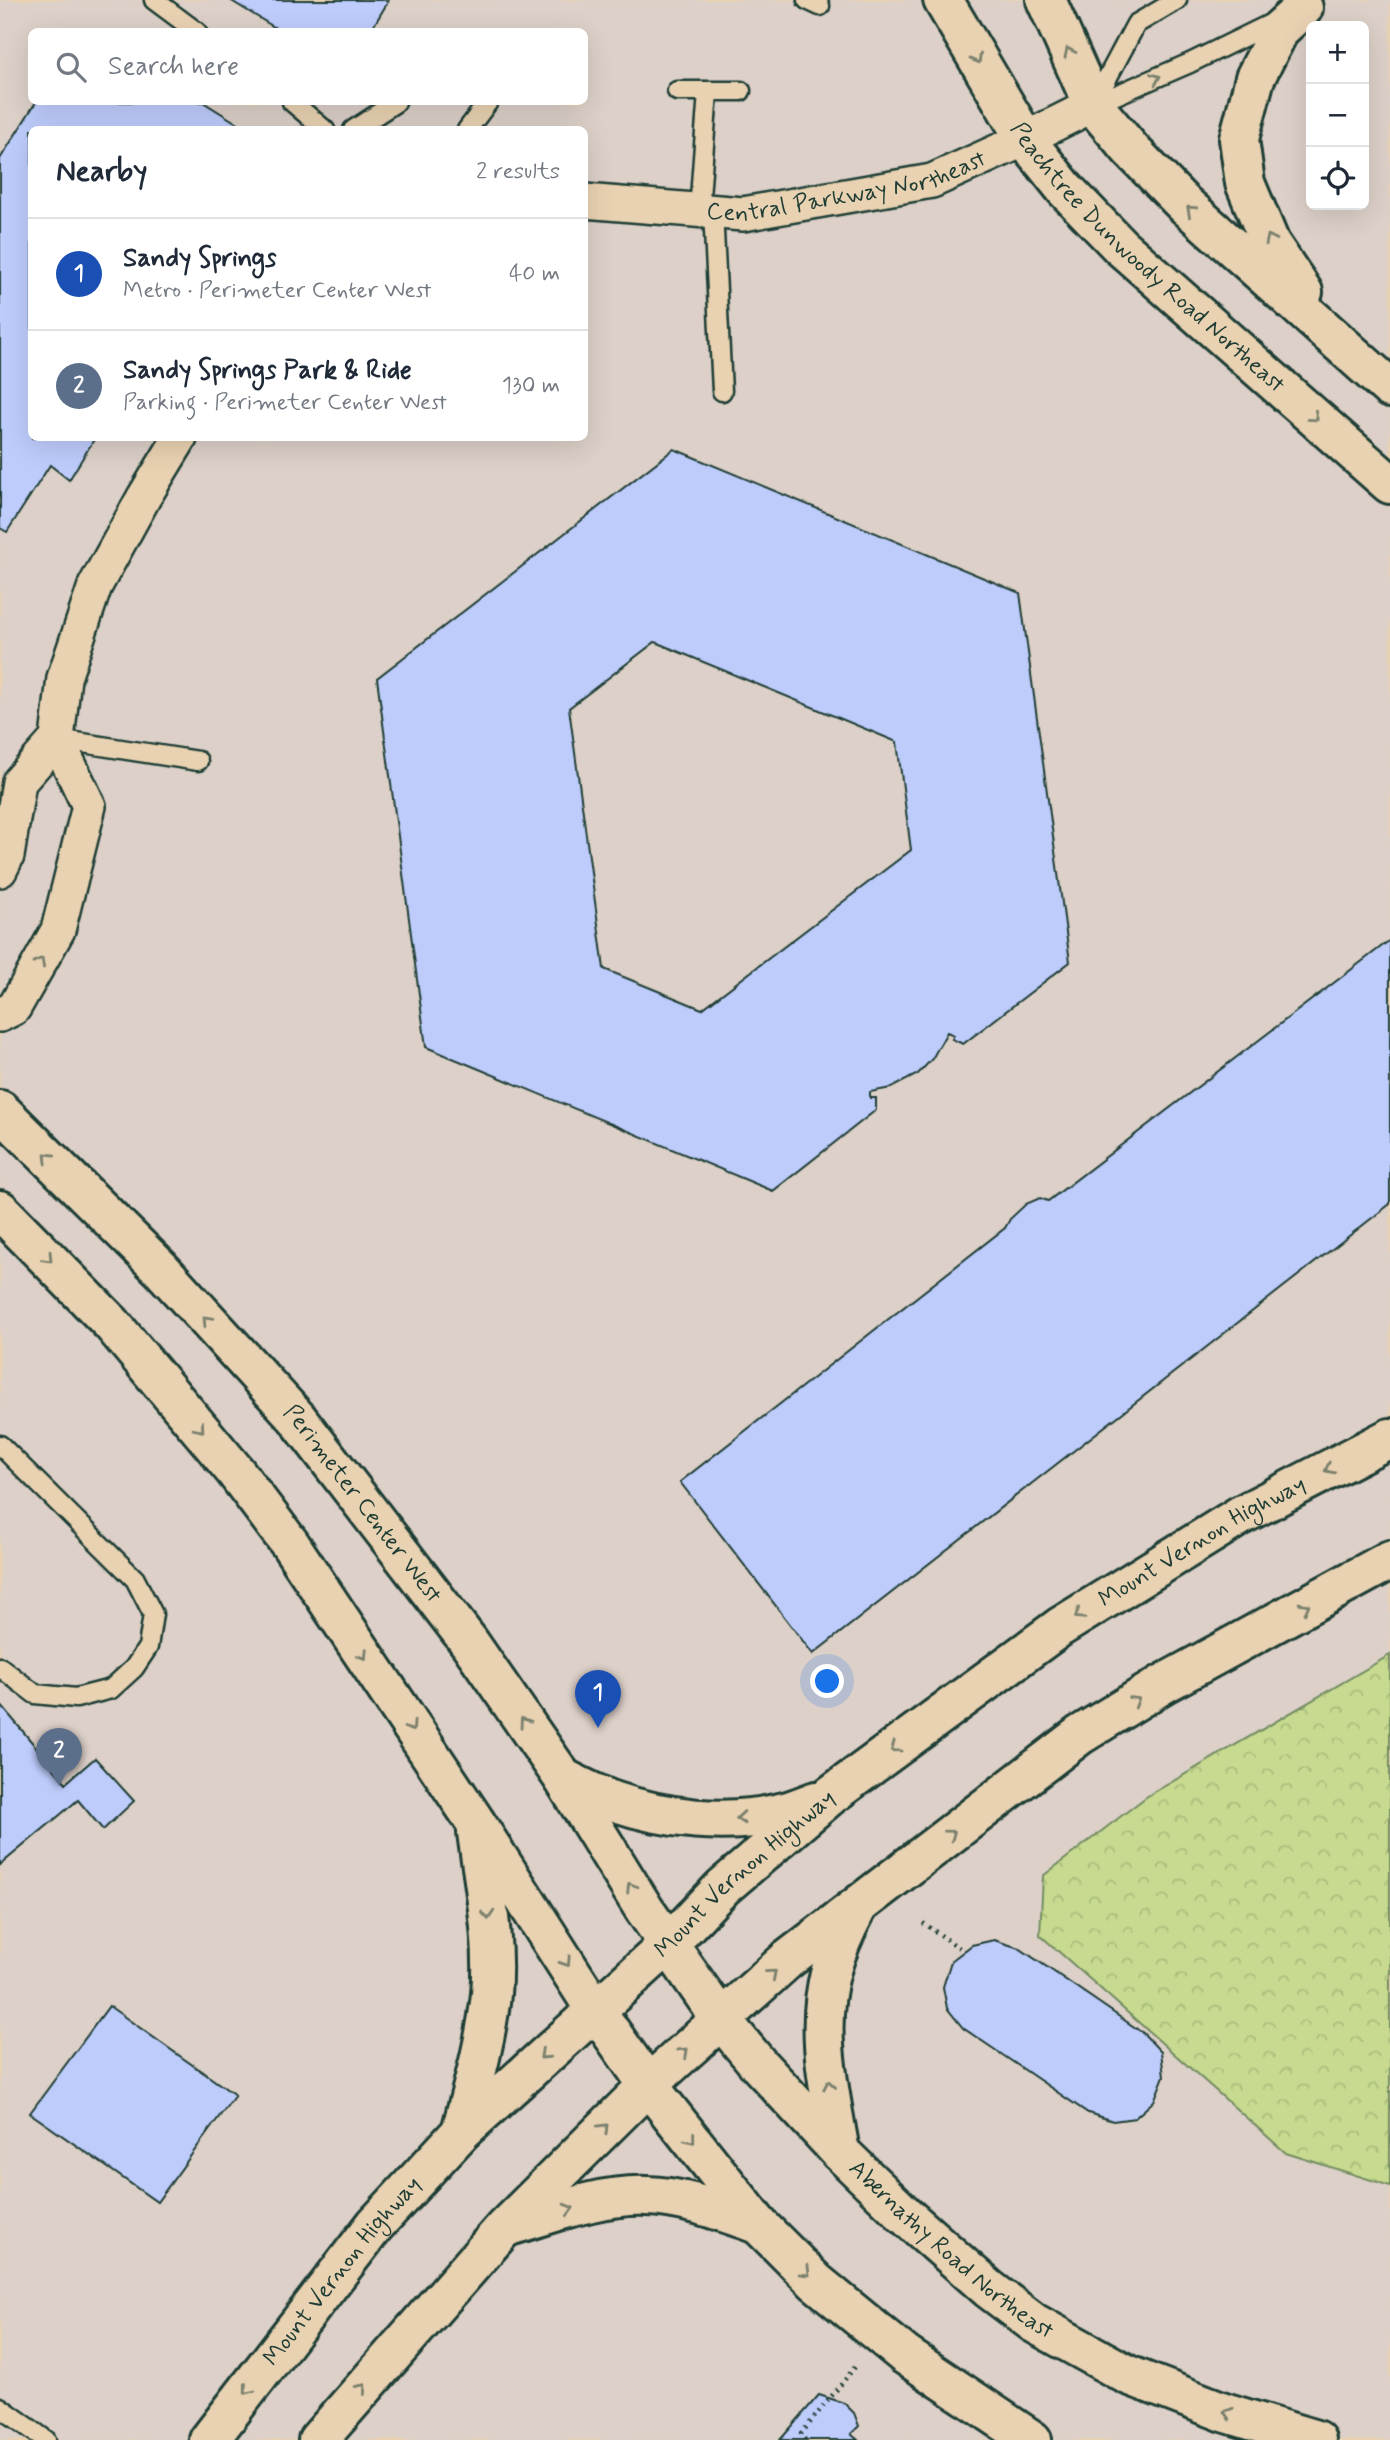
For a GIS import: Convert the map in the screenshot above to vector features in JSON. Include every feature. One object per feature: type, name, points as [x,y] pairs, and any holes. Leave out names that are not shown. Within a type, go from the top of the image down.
[{"type":"main road","name":"Peachtree Dunwoody Road Northeast","points":[[943,0],[1025,139],[1065,189],[1121,246],[1390,484]]},
{"type":"main road","points":[[1046,0],[1093,105],[1131,150],[1182,202],[1390,388]]},
{"type":"main road","points":[[1307,4],[1280,29],[1255,78],[1239,139],[1245,183],[1270,243],[1333,337]]},
{"type":"main road","name":"Perimeter Center West","points":[[0,1110],[160,1269],[296,1418],[469,1642],[563,1779],[668,1944]]},
{"type":"main road","points":[[0,1210],[112,1324],[236,1471],[290,1544],[476,1823],[596,2011],[648,2085],[758,2224],[816,2282],[905,2355],[1032,2440]]},
{"type":"main road","name":"Mount Vernon Highway","points":[[205,2437],[375,2225],[461,2132],[668,1944],[723,1887],[831,1795],[1060,1627],[1241,1515],[1390,1438]]},
{"type":"main road","points":[[318,2440],[504,2228],[648,2085],[788,1960],[1080,1735],[1163,1684],[1390,1560]]},
{"type":"main road","points":[[563,1779],[610,1800],[647,1811],[717,1820],[780,1813],[831,1795]]},
{"type":"main road","points":[[461,2132],[485,2038],[491,1989],[488,1913],[476,1823]]},
{"type":"main road","points":[[841,2152],[825,2064],[825,2000],[831,1970],[859,1903]]},
{"type":"main road","name":"Abernathy Road Northeast","points":[[668,1944],[720,2018],[759,2065],[906,2217],[989,2289],[1034,2323],[1128,2375],[1224,2412],[1316,2440]]},
{"type":"main road","points":[[504,2228],[591,2202],[646,2196],[675,2199],[707,2207],[758,2224]]},
{"type":"street","name":"Central Parkway Northeast","points":[[588,201],[743,214],[932,181],[1093,105]]},
{"type":"street","points":[[0,1015],[14,1008],[58,930],[89,806],[57,739],[64,678],[95,586],[178,441]]},
{"type":"street","points":[[0,870],[7,856],[19,782],[57,739]]},
{"type":"lane","points":[[154,0],[192,28]]},
{"type":"lane","points":[[1093,105],[1136,24],[1177,0]]},
{"type":"lane","points":[[1093,105],[1190,63],[1307,4]]},
{"type":"lane","points":[[677,91],[741,91]]},
{"type":"lane","points":[[708,93],[706,211],[722,391]]},
{"type":"lane","points":[[296,105],[320,126]]},
{"type":"lane","points":[[360,126],[392,105]]},
{"type":"lane","points":[[470,126],[486,105]]},
{"type":"lane","points":[[57,739],[198,761]]},
{"type":"lane","points":[[0,1445],[135,1579],[153,1614],[148,1647],[134,1668],[111,1689],[76,1698],[36,1694],[0,1667]]},
{"type":"lane","points":[[0,2407],[46,2440]]},
{"type":"path","points":[[923,1923],[964,1951]]},
{"type":"path","points":[[805,2440],[801,2434],[855,2367]]},
{"type":"shaded area","points":[[0,0],[1390,0],[1390,2440],[0,2440]]},
{"type":"green space","points":[[1390,1655],[1390,2186],[1286,2153],[1040,1935],[1043,1876],[1146,1797]]},
{"type":"building","points":[[230,0],[389,0],[372,28],[276,28]]},
{"type":"building","points":[[34,105],[208,105],[242,126],[28,126],[28,441],[93,441],[69,480],[50,465],[7,532],[0,528],[0,159]]},
{"type":"building","points":[[674,449],[1020,593],[1070,962],[963,1044],[952,1039],[954,1035],[947,1032],[932,1059],[918,1074],[891,1088],[870,1092],[870,1098],[876,1098],[876,1110],[773,1191],[426,1047],[377,678]],"holes":[[[655,642],[897,742],[911,850],[702,1009],[604,969],[569,708]]]},
{"type":"building","points":[[1390,940],[1390,1204],[813,1654],[680,1482],[1005,1228],[1010,1219],[1026,1204],[1040,1198],[1048,1201]]},
{"type":"building","points":[[0,1704],[66,1783],[95,1758],[134,1801],[103,1830],[78,1800],[0,1865]]},
{"type":"building","points":[[994,1940],[1019,1948],[1143,2033],[1161,2052],[1164,2076],[1154,2101],[1135,2118],[1113,2121],[1088,2113],[963,2028],[947,2008],[943,1987],[951,1961],[972,1945]]},
{"type":"building","points":[[109,2006],[235,2095],[157,2202],[30,2113]]},
{"type":"building","points":[[819,2395],[844,2403],[854,2413],[859,2426],[851,2434],[858,2440],[780,2440]]},
{"type":"place","name":"Sandy Springs","points":[[598,1728]]},
{"type":"place","name":"Sandy Springs Park & Ride","points":[[59,1786]]}]
